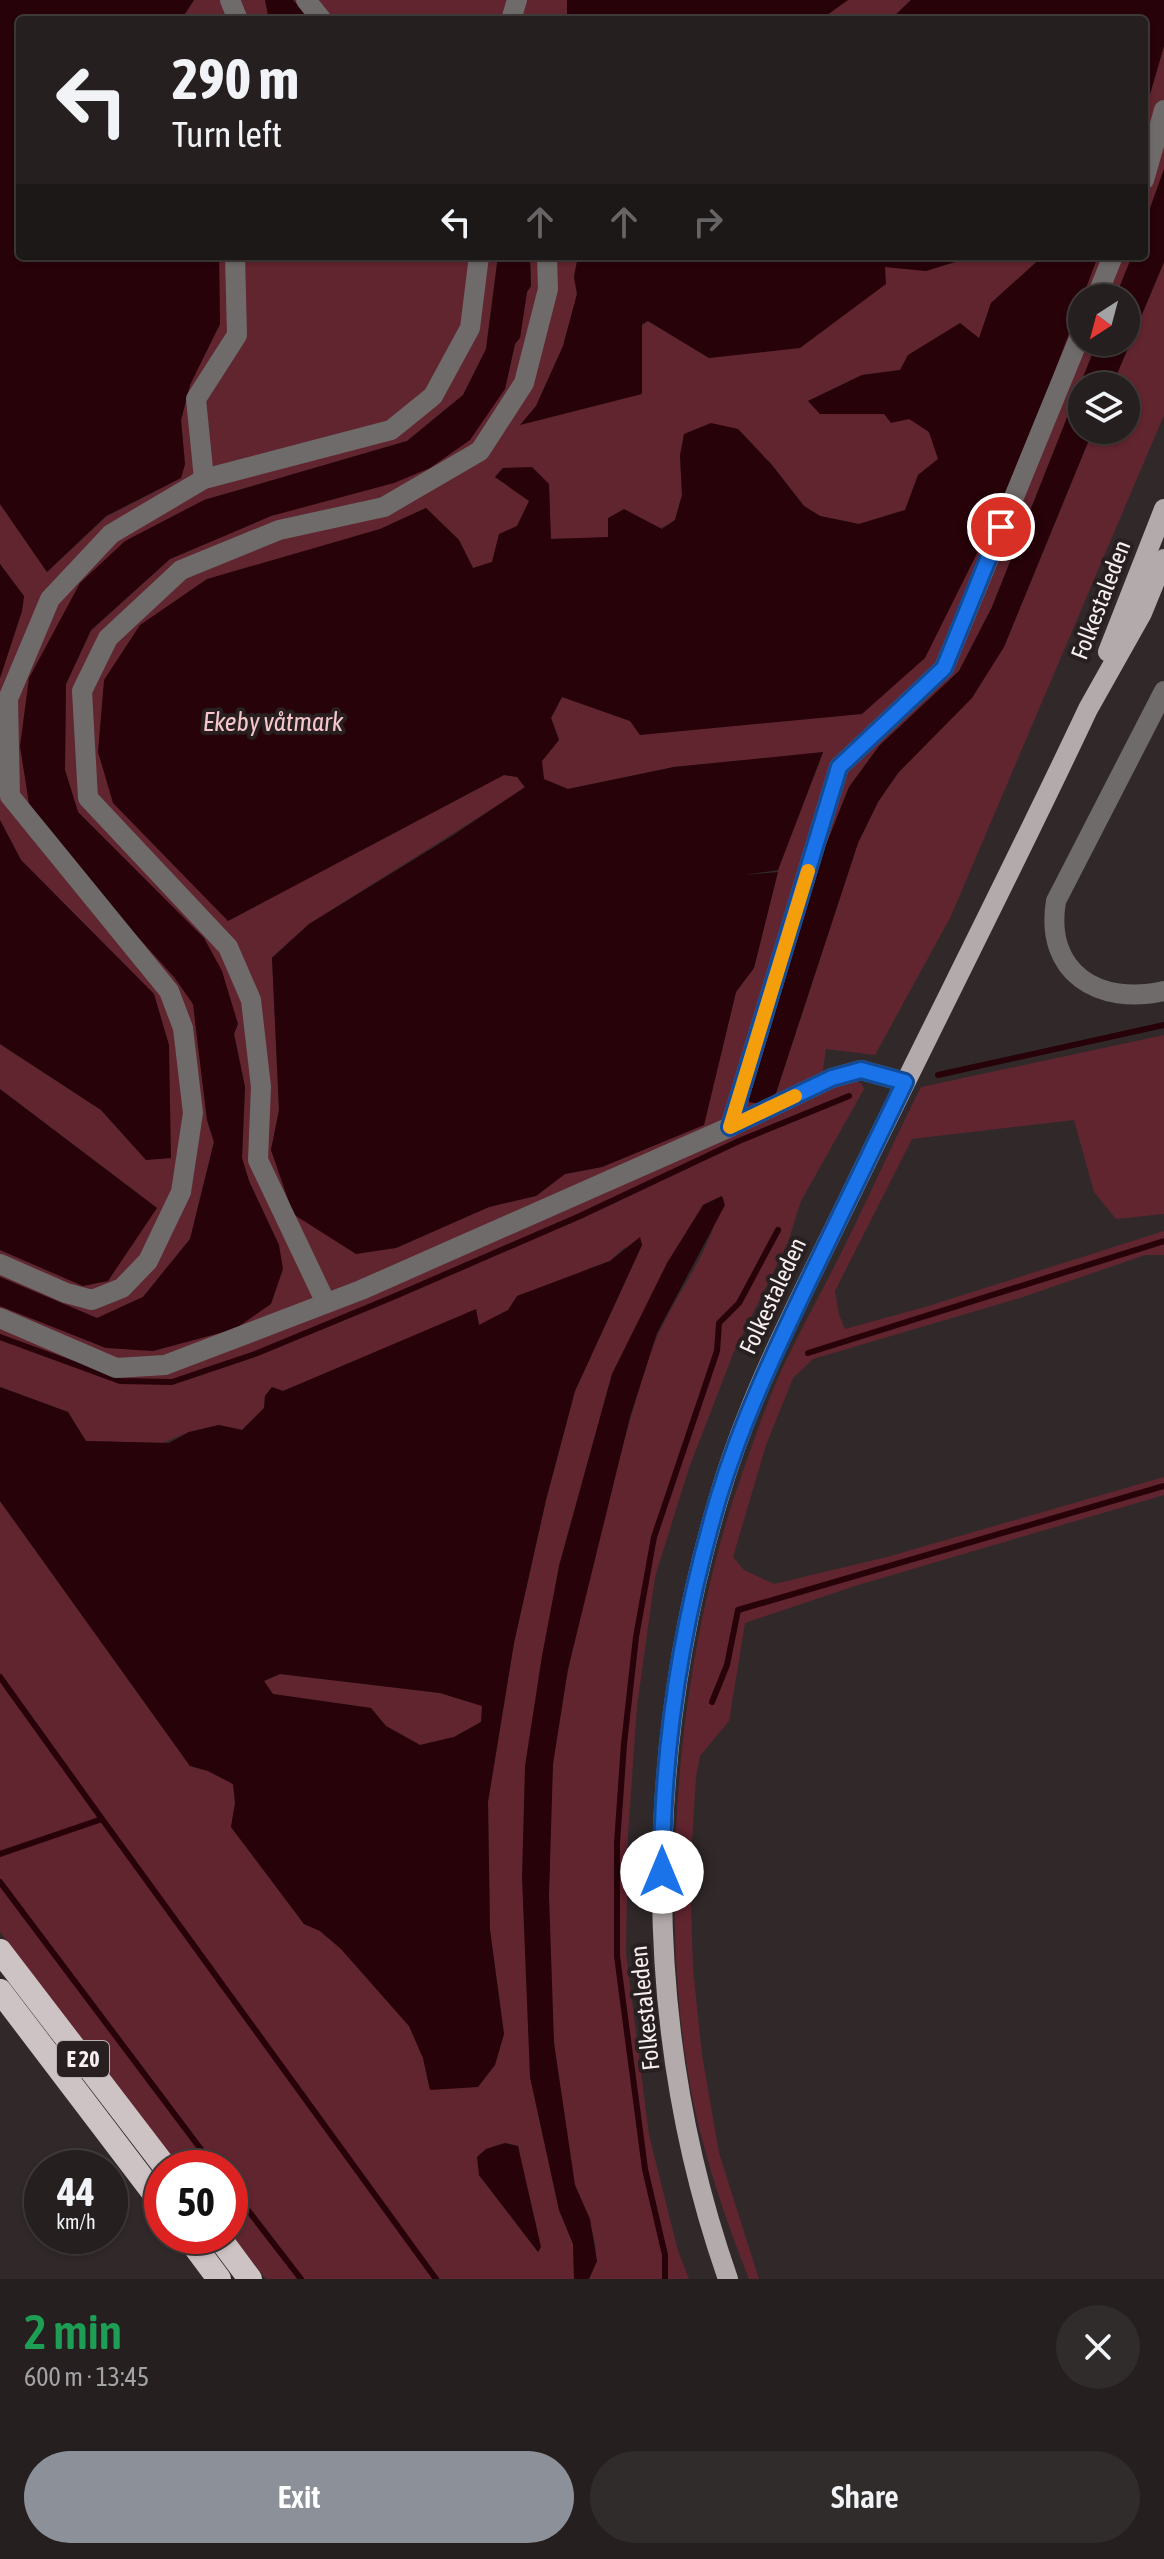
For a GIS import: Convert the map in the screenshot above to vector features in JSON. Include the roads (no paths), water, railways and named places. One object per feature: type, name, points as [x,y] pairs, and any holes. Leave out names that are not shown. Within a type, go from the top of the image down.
[{"type":"highway","name":"E 20","points":[[0,1951],[152,2150]]},
{"type":"highway","name":"E 20","points":[[0,1991],[144,2180]]},
{"type":"highway","points":[[200,2254],[219,2279]]},
{"type":"highway","points":[[231,2254],[250,2279]]},
{"type":"main road","name":"Folkestaleden","points":[[1088,709],[1164,509]]},
{"type":"main road","name":"Folkestaleden","points":[[728,2279],[692,2160],[665,1993],[662,1821],[672,1721],[688,1619],[704,1553],[720,1494],[771,1360],[1088,709],[1142,613],[1164,559]]},
{"type":"lane","points":[[306,0],[319,16]]},
{"type":"lane","points":[[1148,166],[1164,110]]},
{"type":"lane","points":[[204,479],[196,399],[237,335],[235,260]]},
{"type":"lane","points":[[0,1264],[66,1293],[92,1300],[122,1288],[148,1261],[181,1192],[193,1113],[183,1028],[169,991],[10,796],[8,699],[50,599],[111,534],[204,479],[391,430],[433,396],[470,328],[478,260]]},
{"type":"lane","points":[[326,1303],[258,1160],[261,1087],[251,1000],[228,947],[88,798],[82,691],[108,638],[181,570],[279,530],[384,507],[480,451],[524,383],[548,289],[547,260]]},
{"type":"lane","points":[[1102,284],[1111,260]]},
{"type":"lane","points":[[730,1127],[839,767],[944,668],[1072,356]]},
{"type":"lane","points":[[1164,691],[1056,901],[1053,918],[1059,948],[1077,976],[1088,985],[1123,996],[1164,991]]},
{"type":"lane","points":[[0,1318],[116,1368],[165,1365],[326,1303],[730,1127],[832,1078],[861,1070],[905,1082]]},
{"type":"water","points":[[0,0],[194,0],[184,16],[16,16],[16,260],[219,260],[220,324],[190,385],[181,420],[185,464],[181,478],[106,516],[47,572],[0,504]]},
{"type":"water","points":[[265,0],[293,0],[307,16],[268,16]]},
{"type":"water","points":[[567,0],[848,0],[826,16],[567,16]]},
{"type":"water","points":[[911,0],[1164,0],[1164,46],[1148,101],[1148,16],[894,16]]},
{"type":"water","points":[[1164,169],[1164,262],[1140,319],[1140,284],[1121,284],[1130,260],[1148,260],[1148,214]]},
{"type":"water","points":[[497,260],[530,260],[531,286],[527,292],[520,338],[515,344],[505,389],[470,440],[430,468],[394,483],[271,516],[170,559],[91,630],[66,684],[65,770],[78,812],[204,938],[222,971],[238,1024],[234,1034],[245,1087],[242,1158],[249,1181],[279,1245],[283,1269],[271,1304],[235,1329],[153,1351],[106,1348],[0,1306],[0,1277],[97,1318],[143,1297],[190,1239],[214,1142],[207,1120],[193,1004],[174,977],[72,864],[29,804],[20,746],[29,678],[80,583],[125,541],[204,500],[407,441],[463,395],[486,349]]},
{"type":"water","points":[[577,260],[961,260],[926,271],[885,267],[886,284],[800,348],[709,358],[648,321],[642,324],[642,394],[520,425],[536,406],[563,346],[577,294],[574,277]]},
{"type":"water","name":"Ekeby våtmark","points":[[1039,260],[1096,260],[1087,284],[1068,284],[1068,336],[1015,477],[925,658],[862,714],[640,735],[630,721],[562,697],[551,718],[559,740],[542,761],[544,779],[568,789],[674,767],[823,752],[778,870],[745,875],[778,872],[754,968],[736,992],[704,1125],[602,1167],[565,1174],[536,1196],[489,1207],[396,1248],[356,1254],[293,1214],[271,1150],[279,1110],[272,958],[309,924],[525,787],[517,777],[504,775],[228,921],[113,803],[98,752],[104,680],[140,625],[207,579],[380,529],[426,508],[459,540],[473,568],[492,562],[499,534],[517,526],[529,501],[495,477],[503,468],[532,467],[549,484],[551,539],[608,537],[608,518],[624,509],[662,529],[675,520],[682,495],[680,455],[684,434],[711,423],[738,429],[804,506],[820,516],[859,524],[905,510],[918,475],[938,459],[929,432],[909,419],[891,423],[884,414],[820,414],[808,401],[862,375],[900,370],[908,355],[960,323],[979,338],[991,303]]},
{"type":"water","points":[[1091,356],[1125,356],[1118,372],[1085,372]]},
{"type":"water","points":[[1068,415],[1068,444],[1087,444],[1004,647],[972,698],[898,773],[878,802],[858,843],[776,1093],[760,1104],[749,1102],[748,1088],[820,860],[849,787],[879,746],[959,671],[992,607]]},
{"type":"water","points":[[0,564],[24,596],[0,678]]},
{"type":"water","points":[[0,820],[21,860],[154,994],[169,1045],[171,1158],[146,1160],[101,1110],[0,1044]]},
{"type":"water","points":[[0,1089],[157,1208],[108,1281],[83,1286],[0,1250]]},
{"type":"water","points":[[722,1196],[725,1205],[657,1333],[630,1417],[568,1669],[553,1764],[549,1895],[554,2043],[575,2185],[590,2219],[597,2261],[589,2279],[574,2279],[573,2244],[559,2210],[530,2077],[522,1877],[525,1766],[559,1566],[612,1374],[667,1263],[703,1205]]},
{"type":"water","points":[[640,1237],[642,1245],[575,1391],[546,1500],[514,1643],[488,1802],[490,1930],[504,2034],[495,2065],[478,2087],[430,2090],[423,2058],[409,2026],[341,1949],[320,1931],[304,1924],[231,1827],[235,1803],[233,1784],[190,1766],[0,1501],[0,1387],[68,1412],[86,1441],[169,1443],[189,1432],[219,1425],[242,1430],[264,1408],[265,1396],[272,1387],[283,1391],[476,1309],[479,1325],[508,1310],[517,1296],[610,1261]],"holes":[[[280,1674],[440,1693],[482,1706],[481,1722],[454,1737],[420,1745],[386,1726],[371,1708],[273,1694],[264,1681]]]},
{"type":"water","points":[[505,2143],[518,2146],[541,2247],[538,2252],[479,2175],[477,2157],[486,2149]]},
{"type":"waterway","points":[[938,1075],[1164,1025]]},
{"type":"waterway","points":[[0,1337],[120,1381],[172,1382],[255,1354],[393,1297],[580,1216],[739,1141],[849,1096]]},
{"type":"waterway","points":[[665,2279],[665,2255],[645,2169],[617,1956],[617,1843],[624,1744],[636,1637],[654,1537],[717,1351],[719,1323],[739,1303],[778,1230]]},
{"type":"waterway","points":[[808,1353],[1164,1241]]},
{"type":"waterway","points":[[712,1702],[727,1665],[738,1610],[1164,1486]]},
{"type":"waterway","points":[[0,1677],[102,1819]]},
{"type":"waterway","points":[[0,1854],[102,1819],[436,2279]]},
{"type":"waterway","points":[[0,1882],[201,2150]]},
{"type":"waterway","points":[[248,2210],[301,2279]]}]
